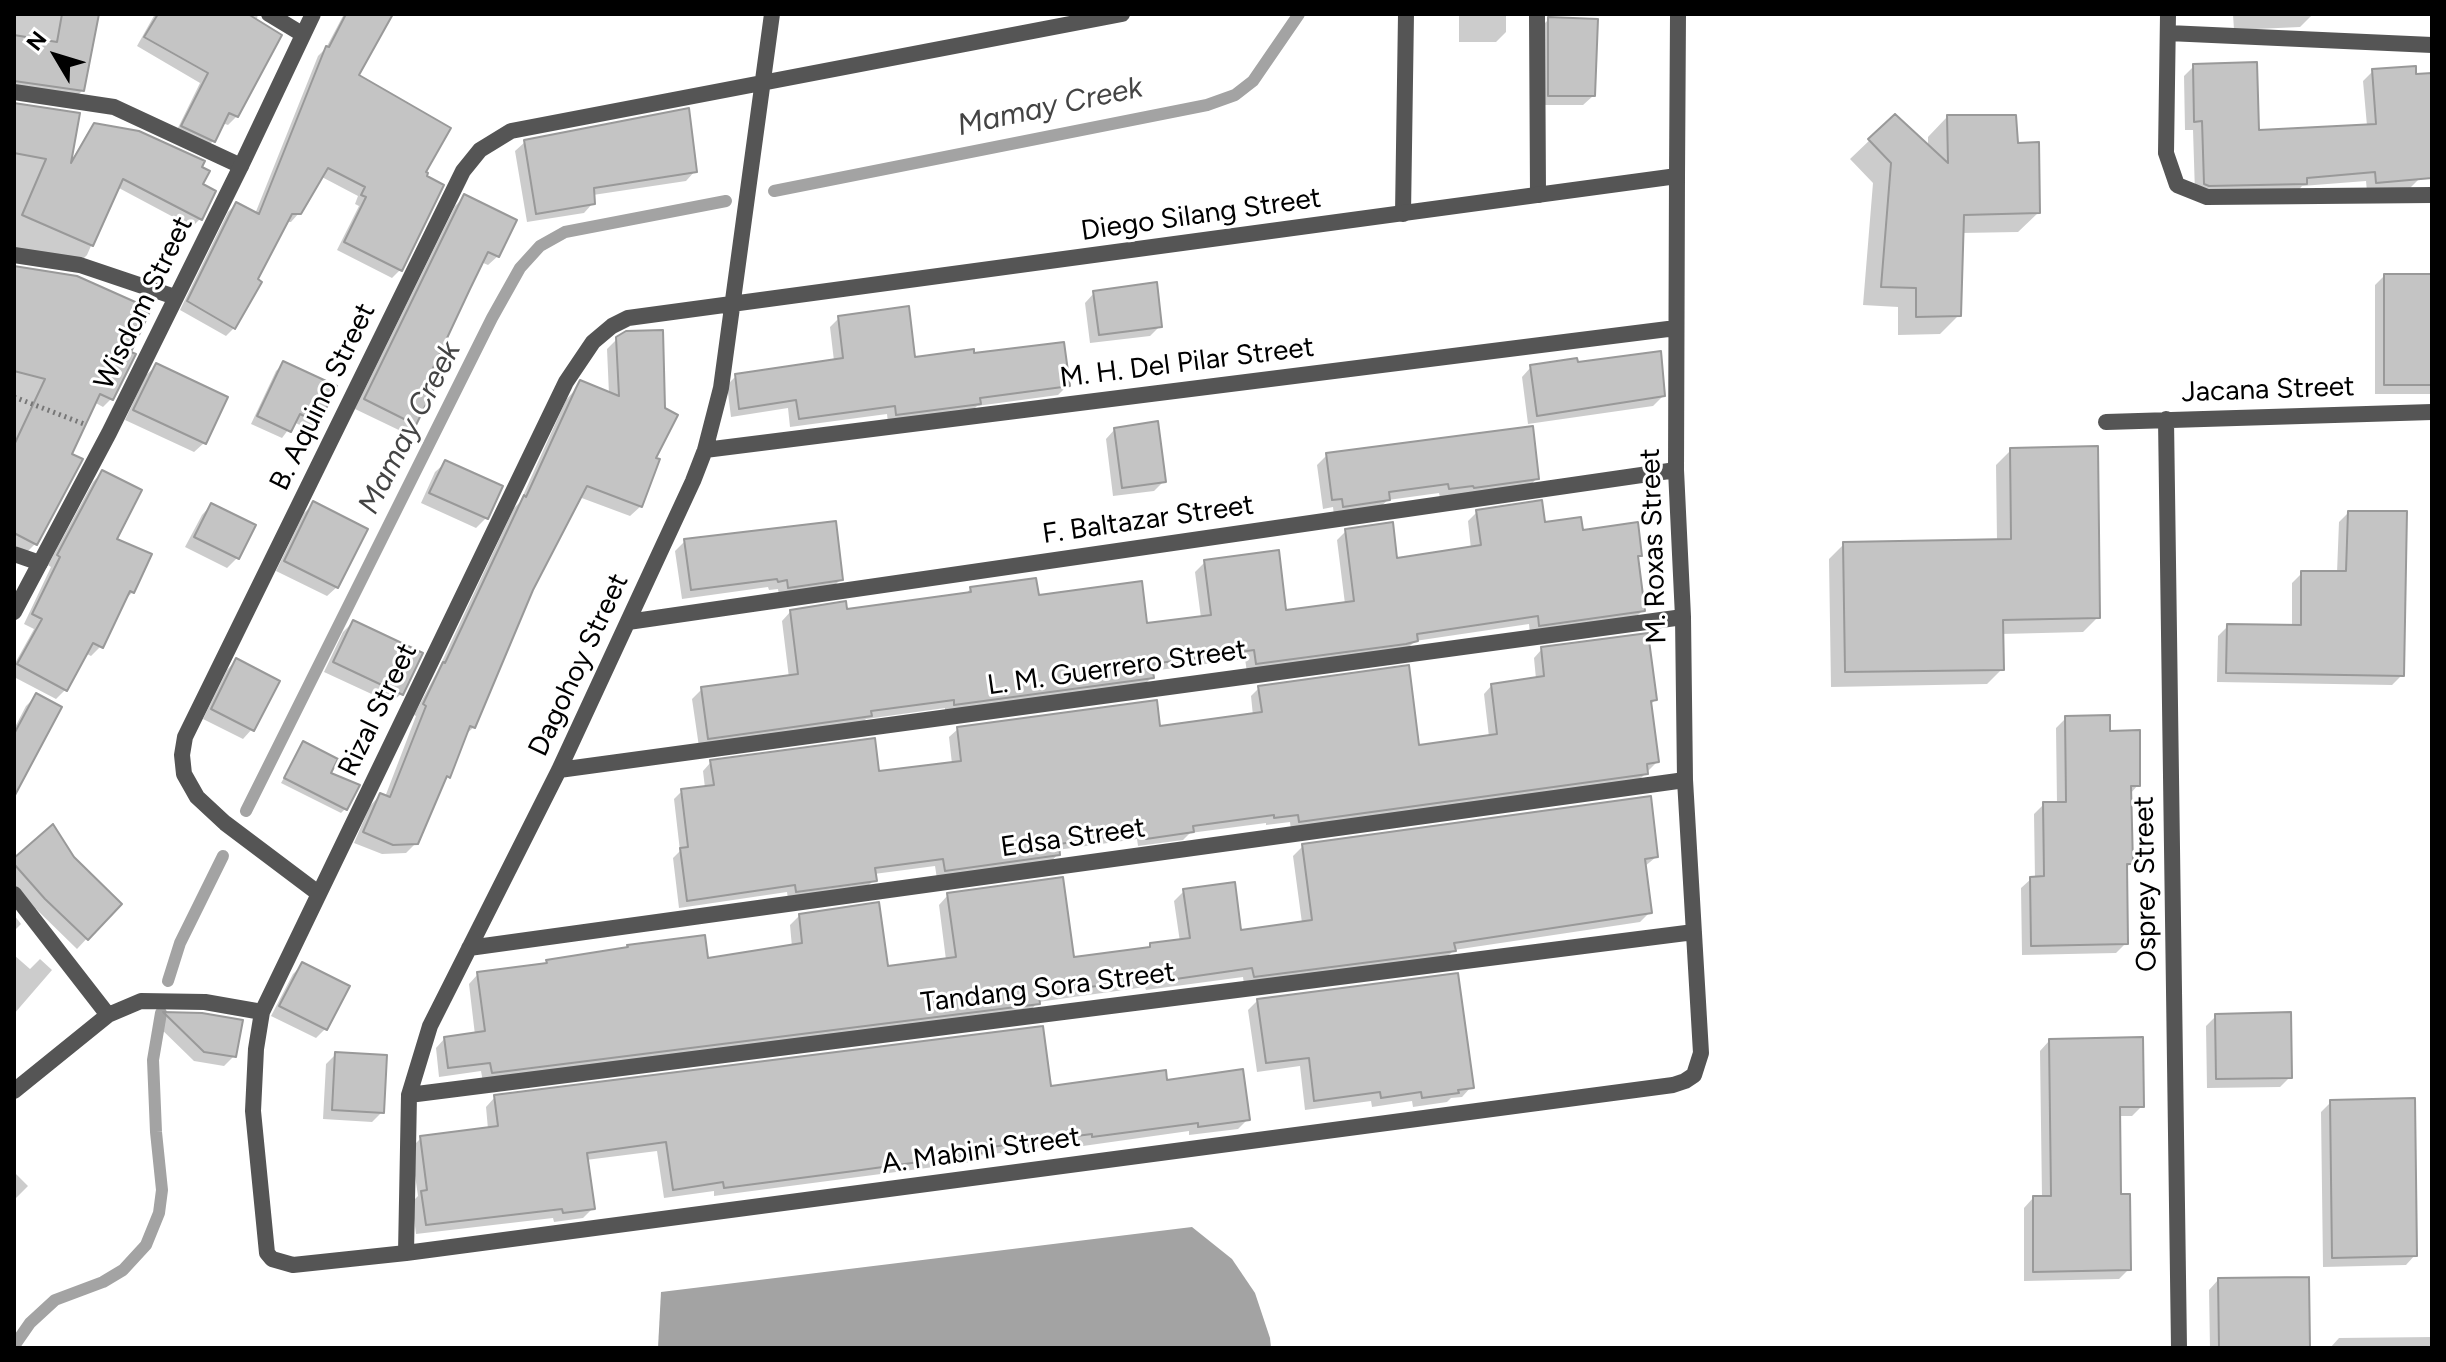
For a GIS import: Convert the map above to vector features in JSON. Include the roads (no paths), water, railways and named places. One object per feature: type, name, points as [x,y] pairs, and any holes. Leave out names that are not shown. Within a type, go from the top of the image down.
[{"type":"street","points":[[269,14],[302,34]]},
{"type":"street","name":"Wisdom Street","points":[[14,612],[109,433],[313,14]]},
{"type":"street","name":"Dagohoy Street","points":[[406,1253],[409,1095],[430,1026],[559,770],[705,450],[721,388],[772,14]]},
{"type":"street","name":"B. Aquino Street","points":[[318,893],[225,823],[197,797],[184,774],[182,755],[185,737],[463,171],[480,150],[511,131],[1122,14]]},
{"type":"street","points":[[1403,214],[1406,14]]},
{"type":"street","points":[[1537,14],[1538,195]]},
{"type":"street","name":"M. Roxas Street","points":[[1678,14],[1676,470],[1683,617],[1685,780],[1701,1053],[1694,1075]]},
{"type":"street","points":[[2168,14],[2166,153],[2177,185],[2207,197],[2432,195]]},
{"type":"street","points":[[2168,33],[2432,45]]},
{"type":"street","points":[[14,92],[114,107],[241,166]]},
{"type":"street","name":"Diego Silang Street","points":[[732,306],[1677,176]]},
{"type":"street","points":[[14,255],[80,265],[175,297]]},
{"type":"street","name":"Rizal Street","points":[[272,1259],[264,1242],[253,1111],[256,1049],[262,1012],[318,893],[580,358],[612,326],[628,318],[732,306]]},
{"type":"street","name":"M. H. Del Pilar Street","points":[[705,450],[1676,328]]},
{"type":"street","name":"Jacana Street","points":[[2106,422],[2432,412]]},
{"type":"street","name":"Osprey Street","points":[[2166,419],[2179,1348]]},
{"type":"street","name":"F. Baltazar Street","points":[[628,622],[1676,470]]},
{"type":"street","points":[[14,554],[40,563]]},
{"type":"street","name":"L. M. Guerrero Street","points":[[559,770],[1683,617]]},
{"type":"street","name":"Edsa Street","points":[[469,948],[1685,780]]},
{"type":"street","points":[[14,894],[108,1015]]},
{"type":"street","name":"Tandang Sora Street","points":[[409,1095],[1694,932]]},
{"type":"street","points":[[14,1091],[108,1015],[141,1001],[162,999],[230,1005],[262,1012]]},
{"type":"street","name":"A. Mabini Street","points":[[272,1259],[293,1265],[406,1253],[1657,1087],[1685,1081],[1694,1075]]},
{"type":"waterway","name":"Mamay Creek","points":[[774,191],[1207,105],[1235,95],[1253,81],[1299,14]]},
{"type":"waterway","name":"Mamay Creek","points":[[246,811],[492,318],[520,268],[540,246],[565,232],[726,201]]},
{"type":"waterway","name":"Mamay Creek","points":[[168,981],[180,943],[223,856]]},
{"type":"waterway","name":"Mamay Creek","points":[[14,1346],[30,1323],[55,1300],[103,1282],[123,1270],[146,1245],[159,1213],[162,1190],[153,1060],[161,1013]]}]
